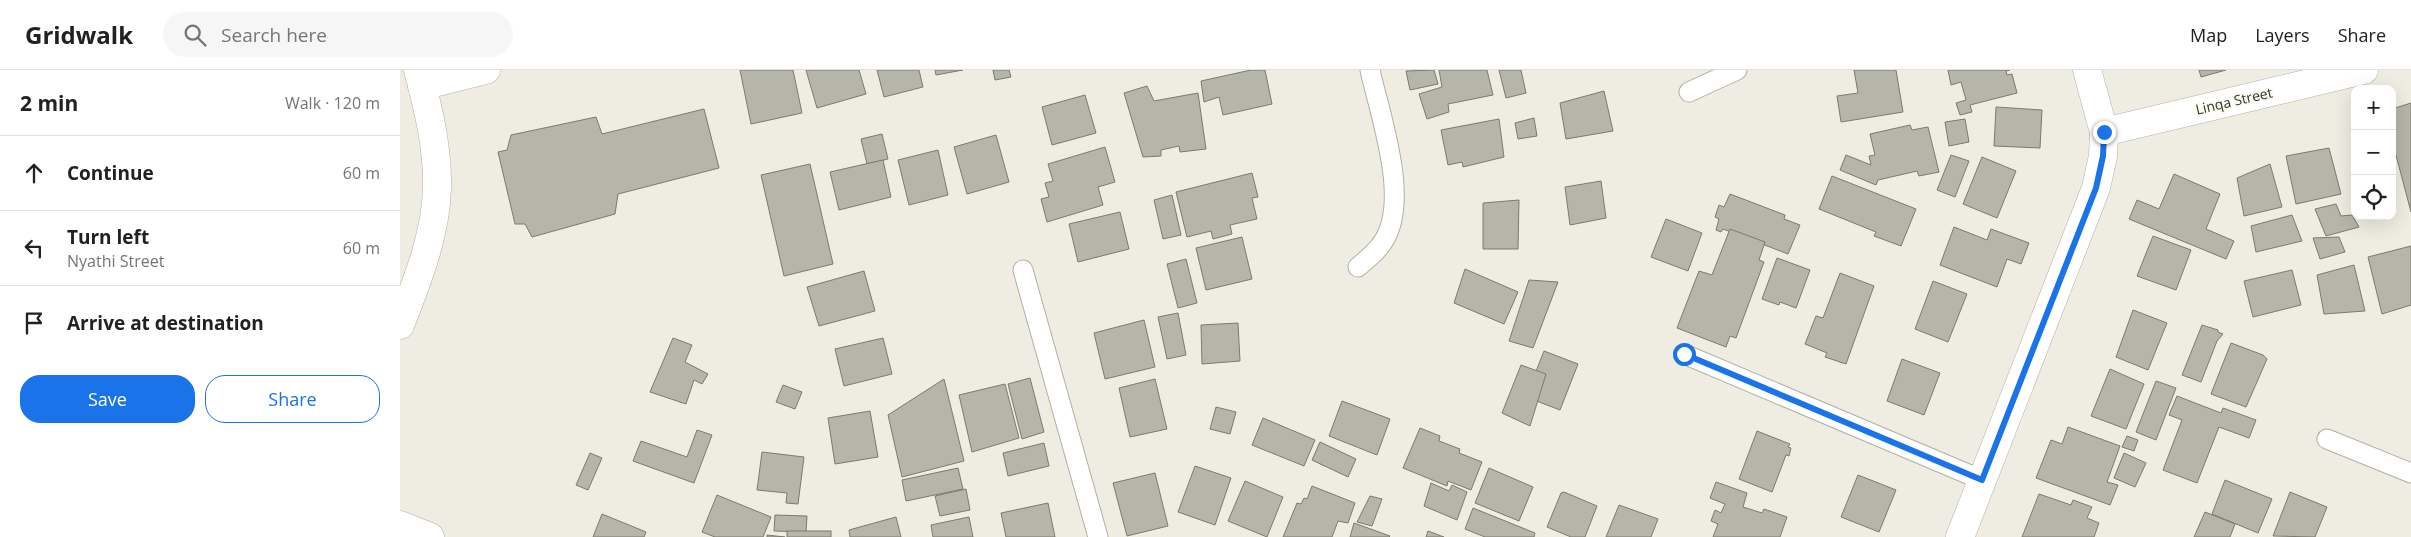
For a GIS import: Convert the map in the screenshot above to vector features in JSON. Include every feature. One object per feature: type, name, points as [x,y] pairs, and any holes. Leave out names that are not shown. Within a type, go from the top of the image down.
[{"type":"street","points":[[400,324],[416,284],[430,235],[437,188],[436,163],[420,78],[486,70]]},
{"type":"street","points":[[1960,537],[2096,188],[2103,156],[2104,132],[2087,70]]},
{"type":"street","name":"Linqa Street","points":[[2104,132],[2364,70]]},
{"type":"street","points":[[400,525],[430,537]]},
{"type":"lane","points":[[1358,267],[1381,245],[1391,222],[1396,197],[1392,167],[1370,70]]},
{"type":"lane","points":[[1689,92],[1737,70]]},
{"type":"lane","points":[[1023,270],[1098,537]]},
{"type":"lane","points":[[1684,354],[1982,480]]},
{"type":"lane","points":[[2327,439],[2411,473]]},
{"type":"building","points":[[740,70],[793,70],[802,113],[751,124]]},
{"type":"building","points":[[806,70],[859,70],[866,94],[817,108]]},
{"type":"building","points":[[877,70],[919,70],[923,87],[884,97]]},
{"type":"building","points":[[935,70],[963,70],[936,75]]},
{"type":"building","points":[[993,70],[1009,70],[1011,77],[995,80]]},
{"type":"building","points":[[1251,70],[1265,70],[1272,104],[1223,115],[1219,97],[1204,102],[1201,81]]},
{"type":"building","points":[[1434,70],[1438,84],[1410,90],[1406,71]]},
{"type":"building","points":[[1439,70],[1487,70],[1493,95],[1448,104],[1449,112],[1427,119],[1419,94],[1442,87]]},
{"type":"building","points":[[1499,70],[1521,70],[1526,93],[1506,98]]},
{"type":"building","points":[[1854,70],[1896,70],[1903,112],[1841,122],[1837,96],[1858,93]]},
{"type":"building","points":[[1948,70],[2010,70],[2006,71],[2007,75],[2012,74],[2017,93],[1970,105],[1972,112],[1960,115],[1956,103],[1966,100],[1961,82],[1951,85]]},
{"type":"building","points":[[2199,70],[2226,70],[2201,77]]},
{"type":"building","points":[[1147,86],[1154,101],[1198,93],[1206,149],[1180,152],[1179,146],[1161,150],[1161,156],[1143,157],[1124,93]]},
{"type":"building","points":[[1604,91],[1613,131],[1566,139],[1560,103]]},
{"type":"building","points":[[1085,95],[1096,133],[1052,145],[1042,107]]},
{"type":"building","points":[[2411,103],[2411,212],[2396,155],[2396,108]]},
{"type":"building","points":[[1996,107],[2042,110],[2040,148],[1994,146]]},
{"type":"building","points":[[704,109],[719,168],[618,194],[615,214],[532,237],[525,224],[515,224],[498,152],[507,150],[511,135],[596,117],[602,134]]},
{"type":"building","points":[[1534,118],[1537,136],[1518,139],[1515,123]]},
{"type":"building","points":[[1499,119],[1504,157],[1463,167],[1462,162],[1448,165],[1441,130]]},
{"type":"building","points":[[1965,119],[1969,142],[1949,146],[1945,122]]},
{"type":"building","points":[[1910,125],[1912,130],[1928,127],[1939,172],[1919,176],[1917,171],[1878,180],[1876,185],[1840,170],[1846,155],[1871,165],[1869,156],[1875,155],[1870,134]]},
{"type":"building","points":[[882,134],[888,159],[867,164],[861,139]]},
{"type":"building","points":[[996,135],[1009,182],[967,194],[954,147]]},
{"type":"building","points":[[1105,147],[1115,182],[1098,187],[1103,205],[1047,222],[1041,199],[1049,197],[1045,183],[1053,181],[1048,164]]},
{"type":"building","points":[[2329,148],[2341,194],[2296,204],[2286,156]]},
{"type":"building","points":[[938,150],[948,195],[909,205],[898,160]]},
{"type":"building","points":[[1951,155],[1969,161],[1955,197],[1937,190]]},
{"type":"building","points":[[1982,157],[2016,171],[1997,218],[1963,204]]},
{"type":"building","points":[[883,160],[891,197],[839,210],[830,172]]},
{"type":"building","points":[[810,164],[833,264],[784,276],[761,175]]},
{"type":"building","points":[[2270,164],[2282,207],[2244,216],[2237,178]]},
{"type":"building","points":[[1252,173],[1258,197],[1252,198],[1257,219],[1230,225],[1232,234],[1213,239],[1211,231],[1187,237],[1176,192]]},
{"type":"building","points":[[2174,174],[2220,194],[2206,229],[2234,241],[2226,259],[2129,219],[2137,200],[2159,209]]},
{"type":"building","points":[[1832,176],[1916,209],[1901,246],[1874,236],[1876,232],[1819,209]]},
{"type":"building","points":[[1601,181],[1606,218],[1570,225],[1565,187]]},
{"type":"building","points":[[1730,194],[1785,215],[1784,219],[1800,225],[1788,254],[1723,229],[1721,232],[1716,230],[1719,219],[1715,217],[1719,205],[1724,207]]},
{"type":"building","points":[[1172,195],[1181,235],[1163,239],[1154,200]]},
{"type":"building","points":[[1519,200],[1518,249],[1483,249],[1483,203]]},
{"type":"building","points":[[2336,204],[2341,216],[2351,215],[2351,220],[2355,220],[2359,227],[2326,236],[2315,209]]},
{"type":"building","points":[[1120,212],[1129,249],[1078,262],[1069,224]]},
{"type":"building","points":[[2292,215],[2302,241],[2256,252],[2251,226]]},
{"type":"building","points":[[1666,219],[1702,233],[1688,271],[1651,257]]},
{"type":"building","points":[[1954,227],[1987,240],[1991,229],[2029,243],[2021,264],[2007,259],[1997,287],[1940,265]]},
{"type":"building","points":[[1730,229],[1765,242],[1759,260],[1764,262],[1736,338],[1730,336],[1726,347],[1677,328],[1699,271],[1712,275]]},
{"type":"building","points":[[2153,236],[2191,250],[2176,290],[2137,276]]},
{"type":"building","points":[[1242,237],[1252,279],[1206,290],[1196,248]]},
{"type":"building","points":[[2339,237],[2345,252],[2320,259],[2313,238]]},
{"type":"building","points":[[2411,246],[2411,305],[2382,314],[2368,257]]},
{"type":"building","points":[[1777,258],[1810,270],[1796,308],[1780,302],[1779,305],[1762,299]]},
{"type":"building","points":[[1186,259],[1197,303],[1178,308],[1167,264]]},
{"type":"building","points":[[2354,265],[2365,311],[2324,314],[2317,275]]},
{"type":"building","points":[[1465,269],[1518,292],[1504,324],[1454,303]]},
{"type":"building","points":[[2292,270],[2301,305],[2253,317],[2244,281]]},
{"type":"building","points":[[864,271],[875,311],[819,326],[807,287]]},
{"type":"building","points":[[1840,273],[1874,286],[1846,364],[1825,357],[1827,353],[1805,344],[1816,316],[1823,318]]},
{"type":"building","points":[[1529,280],[1558,282],[1533,348],[1509,341]]},
{"type":"building","points":[[1933,281],[1967,294],[1948,342],[1915,329]]},
{"type":"building","points":[[2133,310],[2167,323],[2148,370],[2116,357]]},
{"type":"building","points":[[1178,313],[1186,355],[1167,359],[1158,317]]},
{"type":"building","points":[[1144,320],[1155,367],[1105,379],[1094,333]]},
{"type":"building","points":[[1238,323],[1240,361],[1202,364],[1201,325]]},
{"type":"building","points":[[2202,325],[2218,330],[2218,332],[2223,334],[2217,341],[2201,382],[2182,375]]},
{"type":"building","points":[[673,338],[692,345],[685,362],[708,374],[702,384],[694,380],[686,404],[650,392]]},
{"type":"building","points":[[883,338],[892,374],[844,386],[835,349]]},
{"type":"building","points":[[2231,343],[2263,355],[2267,359],[2246,407],[2211,394]]},
{"type":"building","points":[[1544,351],[1578,364],[1560,410],[1526,397]]},
{"type":"building","points":[[1902,359],[1940,373],[1924,415],[1887,401]]},
{"type":"building","points":[[1521,365],[1546,374],[1530,426],[1502,413]]},
{"type":"building","points":[[2110,369],[2144,384],[2126,429],[2091,416]]},
{"type":"building","points":[[1030,378],[1044,432],[1022,439],[1008,384]]},
{"type":"building","points":[[944,379],[964,461],[902,477],[888,415]]},
{"type":"building","points":[[1155,379],[1167,429],[1130,437],[1119,388]]},
{"type":"building","points":[[2156,381],[2176,388],[2156,440],[2136,432]]},
{"type":"building","points":[[1005,384],[1019,438],[972,452],[959,395]]},
{"type":"building","points":[[783,385],[802,392],[795,409],[776,402]]},
{"type":"building","points":[[2177,396],[2221,413],[2223,408],[2256,420],[2249,438],[2219,427],[2197,483],[2163,470],[2182,420],[2169,415]]},
{"type":"building","points":[[1342,401],[1390,419],[1377,455],[1329,436]]},
{"type":"building","points":[[1216,407],[1236,412],[1230,434],[1210,429]]},
{"type":"building","points":[[870,411],[878,457],[835,464],[828,418]]},
{"type":"building","points":[[1263,418],[1315,440],[1304,466],[1252,445]]},
{"type":"building","points":[[2068,427],[2120,446],[2107,482],[2118,485],[2110,505],[2036,478],[2051,440],[2062,444]]},
{"type":"building","points":[[1420,428],[1440,436],[1439,441],[1460,449],[1459,453],[1482,462],[1471,490],[1448,481],[1447,486],[1403,468]]},
{"type":"building","points":[[697,430],[712,435],[694,483],[633,461],[641,441],[687,457]]},
{"type":"building","points":[[1757,431],[1790,444],[1788,447],[1791,448],[1789,456],[1786,455],[1772,492],[1739,479]]},
{"type":"building","points":[[2127,436],[2138,440],[2134,451],[2122,447]]},
{"type":"building","points":[[1320,442],[1356,459],[1348,477],[1312,460]]},
{"type":"building","points":[[1044,443],[1049,466],[1008,476],[1003,453]]},
{"type":"building","points":[[762,452],[804,457],[798,504],[786,503],[787,493],[757,490]]},
{"type":"building","points":[[590,453],[602,458],[588,490],[576,485]]},
{"type":"building","points":[[2124,453],[2146,463],[2135,487],[2114,478]]},
{"type":"building","points":[[1195,466],[1231,478],[1215,525],[1178,512]]},
{"type":"building","points":[[958,468],[963,489],[906,501],[902,480]]},
{"type":"building","points":[[1489,468],[1533,487],[1519,521],[1475,503]]},
{"type":"building","points":[[1155,473],[1168,526],[1127,536],[1113,483]]},
{"type":"building","points":[[1858,475],[1896,490],[1879,532],[1841,517]]},
{"type":"building","points":[[2225,480],[2272,499],[2258,533],[2212,514]]},
{"type":"building","points":[[1245,481],[1283,497],[1267,537],[1228,521]]},
{"type":"building","points":[[1716,482],[1747,493],[1743,507],[1762,513],[1764,509],[1787,517],[1780,537],[1713,537],[1718,524],[1711,521],[1715,510],[1721,513],[1725,504],[1710,498]]},
{"type":"building","points":[[1431,483],[1449,491],[1452,485],[1467,492],[1457,520],[1424,506]]},
{"type":"building","points":[[1312,486],[1355,503],[1348,523],[1338,521],[1332,537],[1283,537],[1297,503],[1301,504],[1304,498],[1307,499]]},
{"type":"building","points":[[966,489],[970,510],[940,516],[935,496]]},
{"type":"building","points":[[1564,492],[1597,506],[1585,537],[1571,537],[1547,527],[1561,493]]},
{"type":"building","points":[[2290,492],[2327,507],[2315,537],[2273,536]]},
{"type":"building","points":[[2039,494],[2071,505],[2073,500],[2092,507],[2087,518],[2099,523],[2094,537],[2022,537]]},
{"type":"building","points":[[717,495],[771,517],[763,537],[715,537],[702,532]]},
{"type":"building","points":[[1370,496],[1382,499],[1372,526],[1357,522]]},
{"type":"building","points":[[1048,503],[1055,537],[1006,537],[1001,513]]},
{"type":"building","points":[[1619,505],[1658,519],[1651,537],[1606,537]]},
{"type":"building","points":[[1473,508],[1535,533],[1534,537],[1485,537],[1465,529]]},
{"type":"building","points":[[2205,512],[2235,524],[2230,537],[2194,537]]},
{"type":"building","points":[[602,514],[646,532],[644,537],[593,537]]},
{"type":"building","points":[[775,515],[807,516],[806,532],[774,531]]},
{"type":"building","points":[[896,517],[901,537],[850,537],[849,530]]},
{"type":"building","points":[[969,517],[973,537],[933,537],[931,525]]},
{"type":"building","points":[[1354,523],[1390,536],[1350,537]]},
{"type":"building","points":[[787,531],[831,531],[831,537],[787,537]]},
{"type":"building","points":[[1428,531],[1444,537],[1426,537]]},
{"type":"building","points":[[767,535],[785,537],[767,537]]},
{"type":"route","points":[[1684,354],[1982,480],[2096,188],[2103,156],[2104,132]]}]
